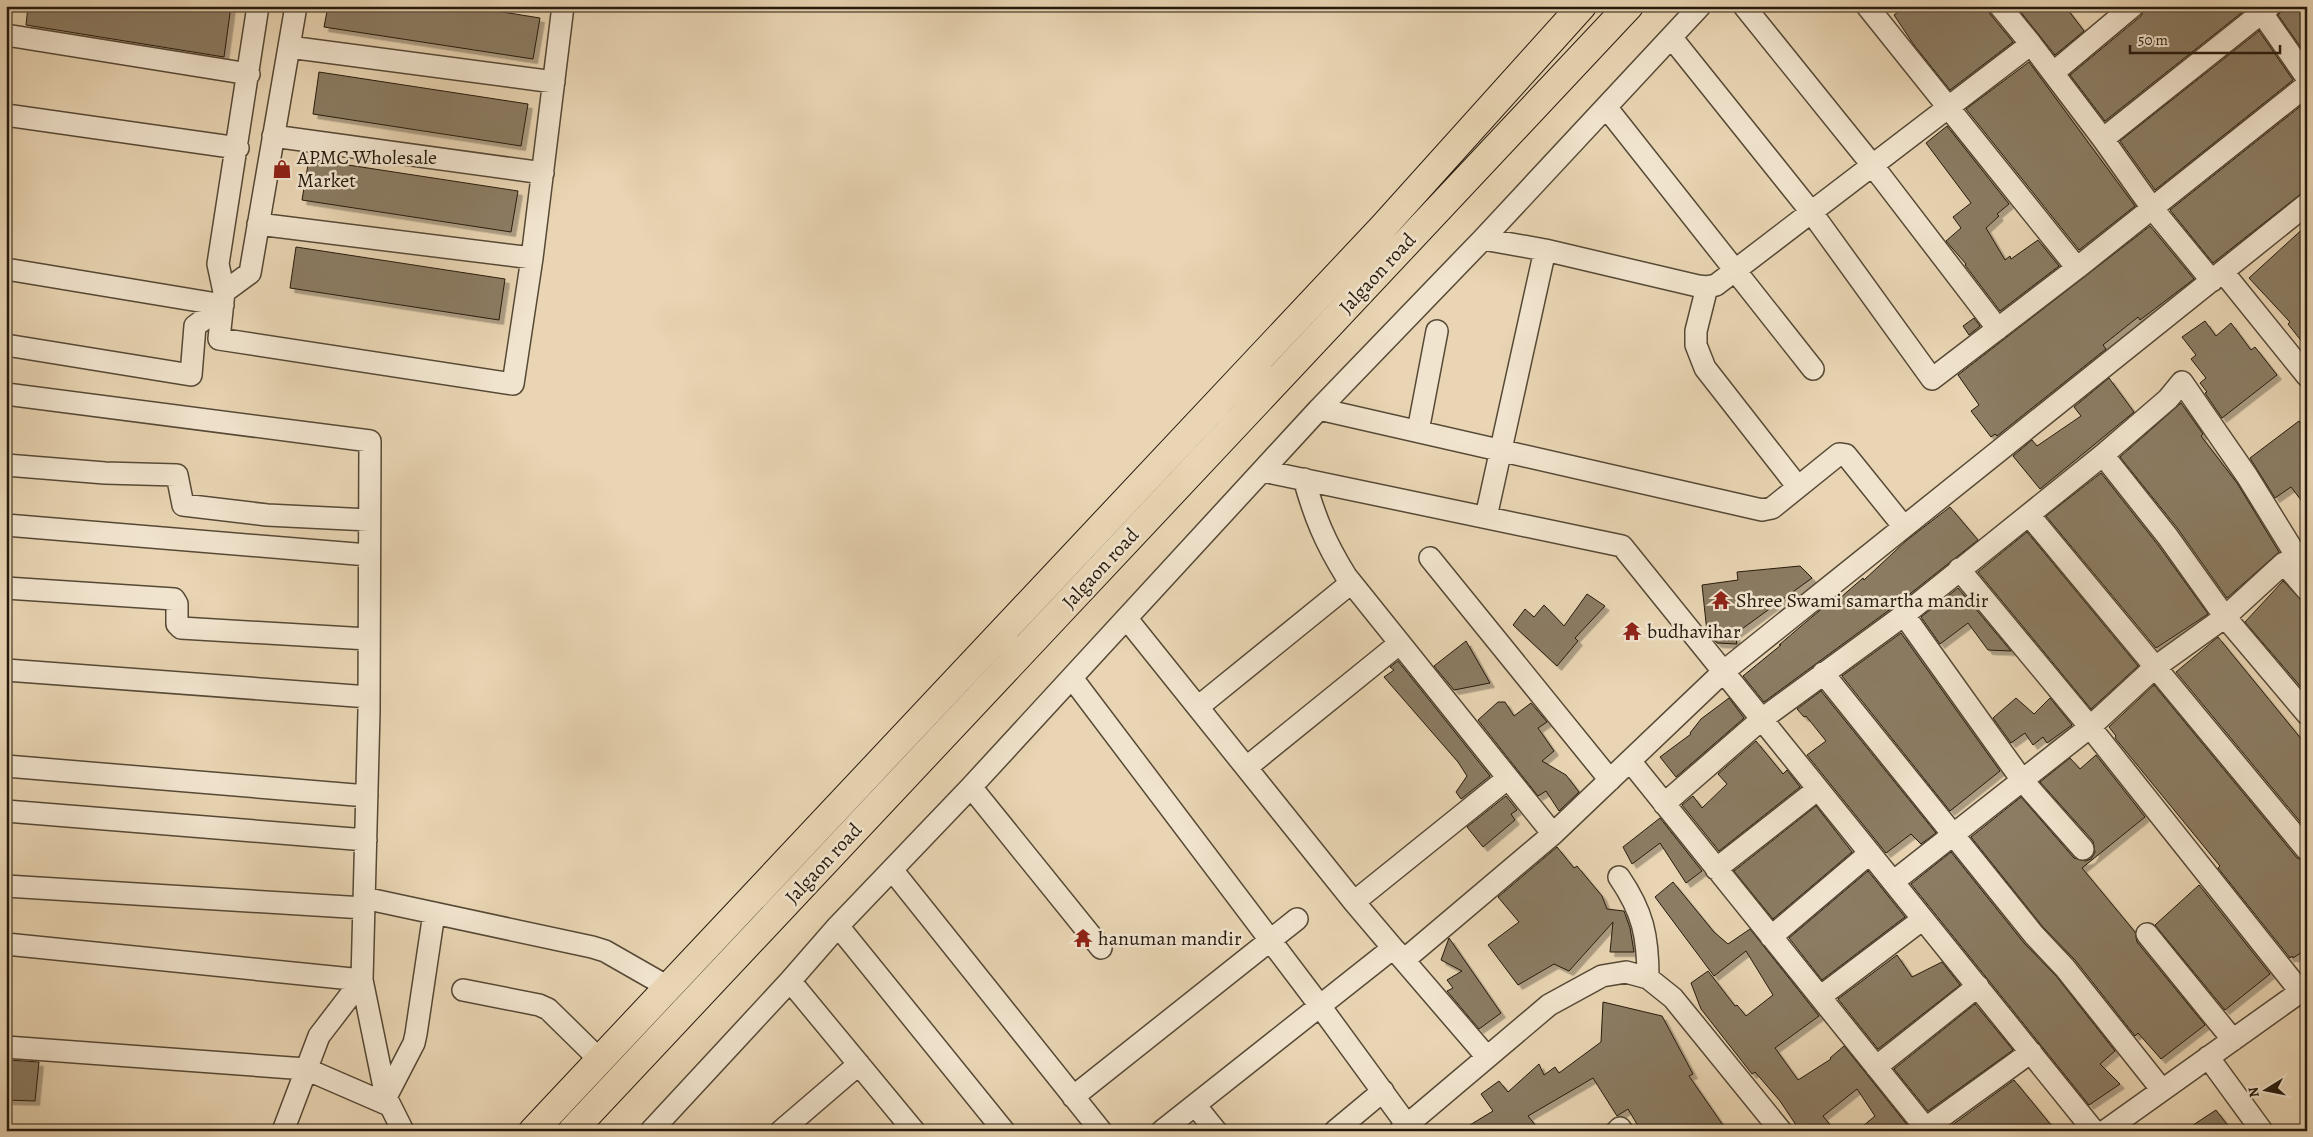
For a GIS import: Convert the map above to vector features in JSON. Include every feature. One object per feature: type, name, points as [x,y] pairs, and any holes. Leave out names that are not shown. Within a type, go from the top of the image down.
[{"type":"highway","name":"Jalgaon road","points":[[572,1131],[1629,6]]},
{"type":"highway","name":"Jalgaon road","points":[[533,1131],[1383,226],[1579,7]]},
{"type":"street","points":[[258,6],[238,148],[218,264],[223,299],[219,339],[513,384],[532,258],[563,6]]},
{"type":"street","points":[[6,346],[190,375],[195,326],[250,274],[296,6]]},
{"type":"street","points":[[651,1131],[790,981],[838,926],[893,871],[1319,409],[1484,239],[1700,6]]},
{"type":"street","points":[[1744,6],[1873,166],[1998,329]]},
{"type":"street","points":[[1867,6],[2077,268]]},
{"type":"street","points":[[2000,6],[2103,139],[2152,208],[2307,376]]},
{"type":"street","points":[[2053,73],[2133,6]]},
{"type":"street","points":[[2103,139],[2263,9],[2307,78]]},
{"type":"street","points":[[6,36],[248,74]]},
{"type":"street","points":[[1671,37],[1812,213],[1932,379],[2077,268],[2307,85]]},
{"type":"street","points":[[1484,239],[1545,250],[1707,287],[1716,285],[2031,44]]},
{"type":"street","points":[[289,47],[554,82]]},
{"type":"street","points":[[1606,107],[1813,370]]},
{"type":"street","points":[[6,114],[238,148]]},
{"type":"street","points":[[273,136],[543,173]]},
{"type":"street","points":[[1162,1131],[1320,1006],[1398,954],[1553,834],[1723,672],[2307,204]]},
{"type":"street","points":[[258,224],[532,258]]},
{"type":"street","points":[[1486,518],[1545,250]]},
{"type":"street","points":[[6,269],[223,299]]},
{"type":"street","points":[[1707,287],[1696,331],[1696,345],[1705,368],[1798,487]]},
{"type":"street","points":[[1418,431],[1437,331]]},
{"type":"street","points":[[1664,804],[1762,719],[1904,615],[2102,455],[2168,399],[2182,382],[2247,476],[2297,559],[2307,590]]},
{"type":"street","points":[[6,394],[370,441],[368,555],[369,697],[362,980],[387,1101],[404,1131]]},
{"type":"street","points":[[1319,409],[1762,510],[1772,508],[1839,454],[1846,455],[1904,526]]},
{"type":"street","points":[[2102,455],[2168,537],[2225,617],[2307,714]]},
{"type":"street","points":[[6,465],[106,473],[177,476],[183,505],[258,514],[369,520]]},
{"type":"street","points":[[1263,470],[1622,546],[2094,1131]]},
{"type":"street","points":[[1304,479],[1316,520],[1329,549],[1351,583],[1553,834]]},
{"type":"street","points":[[2028,514],[2307,850]]},
{"type":"street","points":[[6,525],[368,555]]},
{"type":"street","points":[[1430,558],[1610,780]]},
{"type":"street","points":[[1893,882],[2090,727],[2154,668],[2225,617],[2297,559]]},
{"type":"street","points":[[1959,570],[2090,727],[2303,989],[2105,1131]]},
{"type":"street","points":[[1198,707],[1351,583]]},
{"type":"street","points":[[6,588],[174,599],[177,604],[176,624],[181,628],[368,639]]},
{"type":"street","points":[[1904,615],[2022,780],[2083,849]]},
{"type":"street","points":[[1127,619],[1354,902],[1487,1057]]},
{"type":"street","points":[[1247,767],[1400,644]]},
{"type":"street","points":[[6,670],[369,697]]},
{"type":"street","points":[[1823,673],[2034,935],[2065,968],[2162,1090]]},
{"type":"street","points":[[1072,678],[1383,1091],[1404,1128],[1549,1005],[1602,976],[1626,972],[1648,978],[1673,998],[1781,1131]]},
{"type":"street","points":[[1630,761],[1927,1129],[2031,1052]]},
{"type":"street","points":[[6,766],[367,796]]},
{"type":"street","points":[[1354,902],[1508,778]]},
{"type":"street","points":[[971,786],[1102,948]]},
{"type":"street","points":[[1716,868],[1818,789]]},
{"type":"street","points":[[6,811],[366,840]]},
{"type":"street","points":[[1772,937],[1870,853]]},
{"type":"street","points":[[893,871],[1101,1131]]},
{"type":"street","points":[[1620,877],[1635,900],[1642,923],[1648,952],[1648,978]]},
{"type":"street","points":[[6,886],[364,903],[434,913],[592,947],[605,952],[668,987]]},
{"type":"street","points":[[387,1101],[414,1043],[434,913]]},
{"type":"street","points":[[1073,1097],[1297,919]]},
{"type":"street","points":[[1820,997],[1923,919]]},
{"type":"street","points":[[838,926],[1004,1131]]},
{"type":"street","points":[[2147,934],[2232,1040]]},
{"type":"street","points":[[6,944],[362,980]]},
{"type":"street","points":[[283,1131],[318,1036],[362,980]]},
{"type":"street","points":[[790,981],[914,1131]]},
{"type":"street","points":[[1876,1067],[1978,986]]},
{"type":"street","points":[[463,990],[539,1004],[548,1009],[600,1060]]},
{"type":"street","points":[[6,1047],[306,1069],[387,1101]]},
{"type":"street","points":[[2208,1057],[2262,1131]]},
{"type":"street","points":[[781,1131],[859,1064]]},
{"type":"street","points":[[1335,1131],[1383,1091]]},
{"type":"street","points":[[1195,1105],[1216,1131]]},
{"type":"street","points":[[1617,1131],[1620,1128],[1622,1131]]},
{"type":"building","points":[[28,6],[231,6],[224,57],[26,25]]},
{"type":"building","points":[[328,6],[465,6],[540,18],[533,59],[324,27]]},
{"type":"building","points":[[1906,6],[1988,6],[1990,14],[2013,42],[1950,90],[1914,45],[1894,15]]},
{"type":"building","points":[[2016,6],[2065,6],[2084,31],[2055,55]]},
{"type":"building","points":[[2146,6],[2245,6],[2245,10],[2105,121],[2070,75],[2141,16]]},
{"type":"building","points":[[2287,6],[2307,6],[2307,56],[2278,15]]},
{"type":"building","points":[[2259,31],[2293,80],[2155,190],[2120,141]]},
{"type":"building","points":[[2029,62],[2135,206],[2079,250],[1966,109]]},
{"type":"building","points":[[319,72],[528,104],[521,146],[313,114]]},
{"type":"building","points":[[2307,101],[2307,189],[2213,263],[2170,210]]},
{"type":"building","points":[[1947,126],[2009,204],[1997,214],[1999,216],[1986,228],[2005,260],[2010,256],[2011,259],[2038,240],[2059,266],[2000,311],[1966,264],[1946,241],[1961,228],[1953,217],[1971,203],[1926,143]]},
{"type":"building","points":[[309,159],[518,191],[511,232],[302,200]]},
{"type":"building","points":[[2307,225],[2307,348],[2288,324],[2290,322],[2249,278]]},
{"type":"building","points":[[2150,226],[2194,279],[2140,320],[2138,317],[2103,345],[2106,349],[1997,436],[1995,434],[1991,437],[1971,411],[1979,405],[1958,375]]},
{"type":"building","points":[[296,247],[505,279],[499,320],[290,288]]},
{"type":"building","points":[[1974,318],[1980,326],[1969,335],[1963,326]]},
{"type":"building","points":[[2205,321],[2216,336],[2231,323],[2251,350],[2255,347],[2277,375],[2222,418],[2200,383],[2206,378],[2191,359],[2196,355],[2182,337]]},
{"type":"building","points":[[2109,378],[2134,412],[2040,489],[2013,456],[2032,440],[2037,446],[2081,416],[2074,407]]},
{"type":"building","points":[[2181,403],[2203,434],[2201,436],[2237,483],[2279,552],[2227,598],[2178,529],[2120,457]]},
{"type":"building","points":[[2299,421],[2307,431],[2307,508],[2291,487],[2275,498],[2250,458]]},
{"type":"building","points":[[2101,473],[2158,545],[2208,614],[2156,648],[2046,516]]},
{"type":"building","points":[[1950,507],[1978,540],[1896,605],[1764,702],[1743,676],[1831,601],[1833,604],[1863,578],[1864,580],[1907,540]]},
{"type":"building","points":[[2027,532],[2138,666],[2091,709],[1978,572]]},
{"type":"building","points":[[1800,566],[1812,578],[1735,634],[1737,644],[1717,643],[1707,632],[1702,585],[1738,580],[1737,572]]},
{"type":"building","points":[[2283,581],[2307,606],[2307,632],[2305,635],[2307,643],[2307,694],[2245,622]]},
{"type":"building","points":[[1958,588],[2011,651],[1988,650],[1968,623],[1940,644],[1921,617]]},
{"type":"building","points":[[1587,594],[1605,606],[1575,638],[1578,641],[1557,666],[1513,625],[1525,609],[1534,617],[1544,605],[1564,626]]},
{"type":"building","points":[[1901,633],[2000,771],[1950,811],[1842,676]]},
{"type":"building","points":[[2218,637],[2307,746],[2307,830],[2176,672]]},
{"type":"building","points":[[1466,641],[1490,683],[1454,690],[1434,666]]},
{"type":"building","points":[[1398,661],[1490,776],[1461,799],[1456,792],[1467,776],[1458,762],[1384,677],[1394,670],[1390,667]]},
{"type":"building","points":[[2154,685],[2297,858],[2307,862],[2307,949],[2293,958],[2292,956],[2290,958],[2218,868],[2220,866],[2115,738],[2116,736],[2109,727]]},
{"type":"building","points":[[1821,691],[1936,833],[1921,844],[1911,834],[1886,853],[1807,755],[1826,741],[1806,716],[1804,717],[1797,709]]},
{"type":"building","points":[[1729,698],[1744,718],[1676,777],[1660,757],[1691,734],[1701,719]]},
{"type":"building","points":[[2016,698],[2034,714],[2050,698],[2072,725],[2047,743],[2043,737],[2033,745],[2025,733],[2011,743],[1993,718]]},
{"type":"building","points":[[1498,702],[1505,702],[1514,716],[1531,703],[1547,722],[1538,728],[1554,751],[1542,761],[1566,775],[1579,792],[1559,811],[1546,791],[1538,796],[1478,720]]},
{"type":"building","points":[[1756,741],[1783,774],[1787,770],[1800,787],[1719,851],[1682,805],[1693,796],[1702,808],[1727,784],[1718,774]]},
{"type":"building","points":[[2096,755],[2145,817],[2082,868],[2135,932],[2137,942],[2205,1025],[2161,1059],[2138,1033],[2135,1036],[2075,960],[2043,927],[1971,837],[2021,797],[2074,858],[2085,861],[2091,859],[2095,852],[2093,841],[2040,782],[2070,758],[2080,769]]},
{"type":"building","points":[[1506,796],[1517,810],[1511,814],[1515,820],[1483,847],[1467,827]]},
{"type":"building","points":[[1816,806],[1852,852],[1773,919],[1734,871]]},
{"type":"building","points":[[1660,818],[1702,871],[1686,883],[1660,843],[1632,864],[1623,847]]},
{"type":"building","points":[[1557,847],[1574,868],[1577,866],[1602,896],[1607,909],[1624,911],[1630,928],[1634,952],[1610,952],[1613,922],[1569,971],[1554,964],[1518,985],[1488,945],[1519,922],[1498,897]]},
{"type":"building","points":[[1951,852],[2024,943],[2056,976],[2115,1051],[2100,1064],[2120,1084],[2089,1105],[1911,884]]},
{"type":"building","points":[[1868,871],[1905,917],[1822,980],[1789,938]]},
{"type":"building","points":[[1673,882],[1714,932],[1728,944],[1750,929],[1819,1016],[1775,1048],[1798,1080],[1831,1059],[1844,1046],[1912,1131],[1857,1131],[1875,1116],[1857,1089],[1823,1116],[1835,1131],[1800,1131],[1780,1101],[1755,1072],[1752,1074],[1701,1009],[1691,983],[1708,971],[1735,1006],[1737,1005],[1746,1016],[1773,995],[1746,951],[1714,976],[1655,897]]},
{"type":"building","points":[[2199,885],[2270,974],[2225,1010],[2155,925]]},
{"type":"building","points":[[1449,938],[1501,1013],[1479,1029],[1447,991],[1453,988],[1447,980],[1462,971],[1441,960]]},
{"type":"building","points":[[1897,955],[1912,977],[1942,962],[1960,985],[1878,1049],[1838,999]]},
{"type":"building","points":[[1603,1002],[1662,1016],[1693,1074],[1689,1076],[1727,1131],[1641,1131],[1628,1109],[1617,1116],[1593,1078],[1528,1116],[1540,1131],[1460,1131],[1493,1111],[1481,1094],[1499,1081],[1508,1092],[1539,1064],[1544,1075],[1555,1067],[1559,1073],[1601,1042]]},
{"type":"building","points":[[1975,1004],[2013,1050],[1928,1111],[1894,1069]]},
{"type":"building","points":[[8,1060],[39,1062],[35,1101],[6,1100]]},
{"type":"building","points":[[2014,1080],[2056,1131],[1944,1131]]},
{"type":"building","points":[[2216,1110],[2232,1131],[2184,1131]]},
{"type":"place","name":"APMC Wholesale Market","points":[[282,169]]},
{"type":"place","name":"Shree Swami samartha mandir","points":[[1721,600]]},
{"type":"place","name":"budhavihar","points":[[1632,631]]},
{"type":"place","name":"hanuman mandir","points":[[1083,938]]}]
